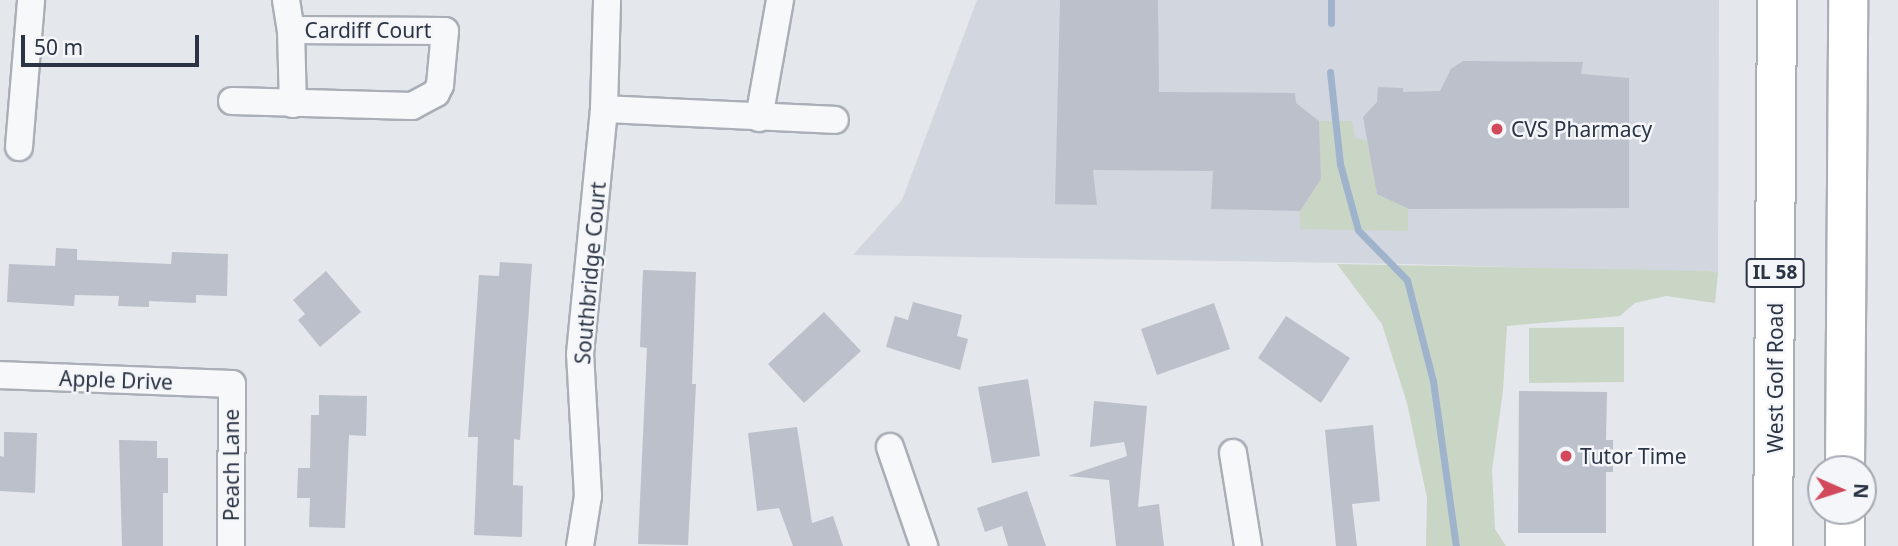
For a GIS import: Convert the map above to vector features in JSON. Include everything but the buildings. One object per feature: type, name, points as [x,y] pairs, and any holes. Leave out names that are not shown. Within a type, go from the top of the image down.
[{"type":"main road","name":"West Golf Road","points":[[1773,546],[1777,0]]},
{"type":"main road","points":[[1845,455],[1848,0]]},
{"type":"main road","points":[[1845,525],[1845,546]]},
{"type":"street","points":[[19,147],[31,0]]},
{"type":"street","name":"Cardiff Court","points":[[286,0],[291,30],[293,104]]},
{"type":"street","name":"Southbridge Court","points":[[580,546],[588,496],[580,354],[604,109],[607,0]]},
{"type":"street","points":[[759,118],[780,0]]},
{"type":"street","name":"Cardiff Court","points":[[232,101],[412,106],[427,100],[440,85],[445,30],[291,30]]},
{"type":"street","points":[[604,109],[835,120]]},
{"type":"street","name":"Apple Drive","points":[[0,375],[232,384]]},
{"type":"street","name":"Peach Lane","points":[[231,546],[232,384]]},
{"type":"street","points":[[890,447],[924,546]]},
{"type":"street","points":[[1233,453],[1248,546]]},
{"type":"shaded area","points":[[977,0],[1719,0],[1718,273],[1407,264],[853,255],[902,200]]},
{"type":"green space","points":[[1319,121],[1352,121],[1355,138],[1367,141],[1377,194],[1408,209],[1408,231],[1300,229],[1300,211],[1321,179]]},
{"type":"green space","points":[[1337,264],[1718,273],[1715,303],[1666,296],[1635,303],[1620,316],[1507,326],[1503,391],[1492,470],[1495,529],[1506,546],[1426,546],[1427,498],[1407,403],[1382,324]]},
{"type":"green space","points":[[1624,327],[1624,382],[1529,383],[1529,328]]},
{"type":"waterway","points":[[1331,0],[1331,23]]},
{"type":"waterway","points":[[1330,72],[1340,164],[1358,230],[1407,280],[1433,381],[1456,546]]},
{"type":"place","name":"CVS Pharmacy","points":[[1497,129]]},
{"type":"place","name":"Tutor Time","points":[[1566,456]]}]
